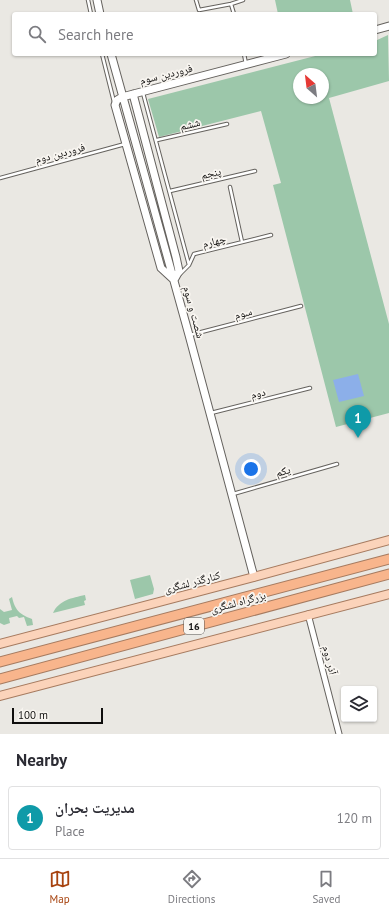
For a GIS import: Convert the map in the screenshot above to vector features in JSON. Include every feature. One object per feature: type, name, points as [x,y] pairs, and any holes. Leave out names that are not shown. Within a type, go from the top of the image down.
[{"type":"highway","name":"بزرگراه لشگری","points":[[0,662],[389,559]]},
{"type":"highway","name":"بزرگراه لشگری","points":[[0,678],[389,574]]},
{"type":"main road","name":"کنارگذر لشگری","points":[[0,644],[389,540]]},
{"type":"main road","points":[[0,696],[389,594]]},
{"type":"street","points":[[96,0],[99,12]]},
{"type":"street","points":[[377,29],[389,26]]},
{"type":"street","name":"شصت و سوم","points":[[112,56],[233,494],[254,577]]},
{"type":"street","name":"فروردین سوم","points":[[122,97],[279,56]]},
{"type":"street","points":[[122,97],[117,100],[115,106],[125,144],[161,268],[174,280],[179,271],[176,256],[133,94]]},
{"type":"street","name":"آذر دوم","points":[[308,614],[339,734]]},
{"type":"lane","points":[[88,0],[91,12]]},
{"type":"lane","points":[[196,0],[200,10],[243,0]]},
{"type":"lane","points":[[231,4],[233,12]]},
{"type":"lane","points":[[102,56],[115,106]]},
{"type":"lane","points":[[245,56],[247,65]]},
{"type":"lane","points":[[143,92],[189,265]]},
{"type":"lane","name":"ششم","points":[[156,140],[227,124]]},
{"type":"lane","name":"فروردین دوم","points":[[0,178],[125,144]]},
{"type":"lane","name":"پنجم","points":[[170,191],[255,170]]},
{"type":"lane","points":[[230,187],[242,242]]},
{"type":"lane","name":"چهارم","points":[[174,280],[189,265],[194,254],[271,235]]},
{"type":"lane","name":"سوم","points":[[189,335],[301,306]]},
{"type":"lane","name":"دوم","points":[[210,413],[310,388]]},
{"type":"lane","name":"یکم","points":[[233,494],[337,464]]},
{"type":"green space","points":[[275,0],[350,0],[353,12],[278,12]]},
{"type":"green space","points":[[388,35],[389,81],[329,98],[389,324],[389,413],[336,427],[273,185],[281,183],[261,111],[159,137],[148,99],[315,56],[377,56],[377,40]]},
{"type":"green space","points":[[150,575],[154,589],[153,594],[135,599],[130,580]]},
{"type":"green space","points":[[85,595],[85,605],[53,613],[62,602]]},
{"type":"green space","points":[[12,597],[16,608],[21,613],[32,619],[33,625],[27,626],[24,617],[19,618],[17,616],[9,618],[10,623],[4,625],[0,623],[0,609],[4,612],[12,610],[9,599]]},
{"type":"water","points":[[358,374],[364,396],[339,402],[333,380]]},
{"type":"place","name":"مدیریت بحران","points":[[358,438]]}]
